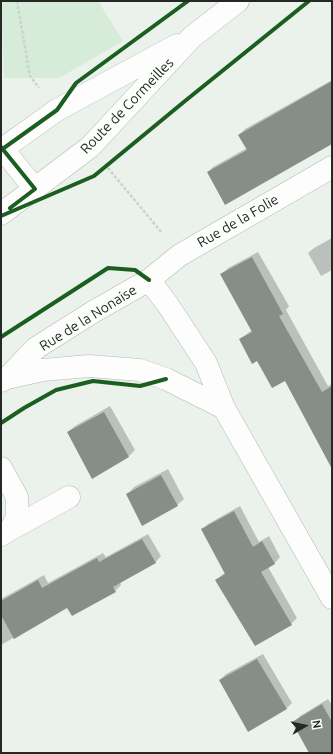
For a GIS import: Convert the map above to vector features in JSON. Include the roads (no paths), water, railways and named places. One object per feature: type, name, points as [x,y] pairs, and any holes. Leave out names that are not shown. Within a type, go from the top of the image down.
[{"type":"main road","name":"Route de Cormeilles","points":[[1,214],[90,147],[192,37],[238,1]]},
{"type":"main road","name":"Route de Cormeilles","points":[[2,149],[57,110],[192,37]]},
{"type":"main road","points":[[2,149],[35,189]]},
{"type":"main road","name":"Rue de la Folie","points":[[149,280],[180,255],[332,167]]},
{"type":"main road","name":"Rue de la Nonaise","points":[[4,379],[36,348],[93,312],[149,280],[168,305],[206,363],[224,408],[332,598]]},
{"type":"main road","name":"Rue de la Nonaise","points":[[4,379],[43,370],[89,366],[140,370],[166,379],[224,408]]},
{"type":"main road","points":[[1,468],[17,497],[17,517],[6,532]]},
{"type":"main road","points":[[6,532],[68,497]]}]
